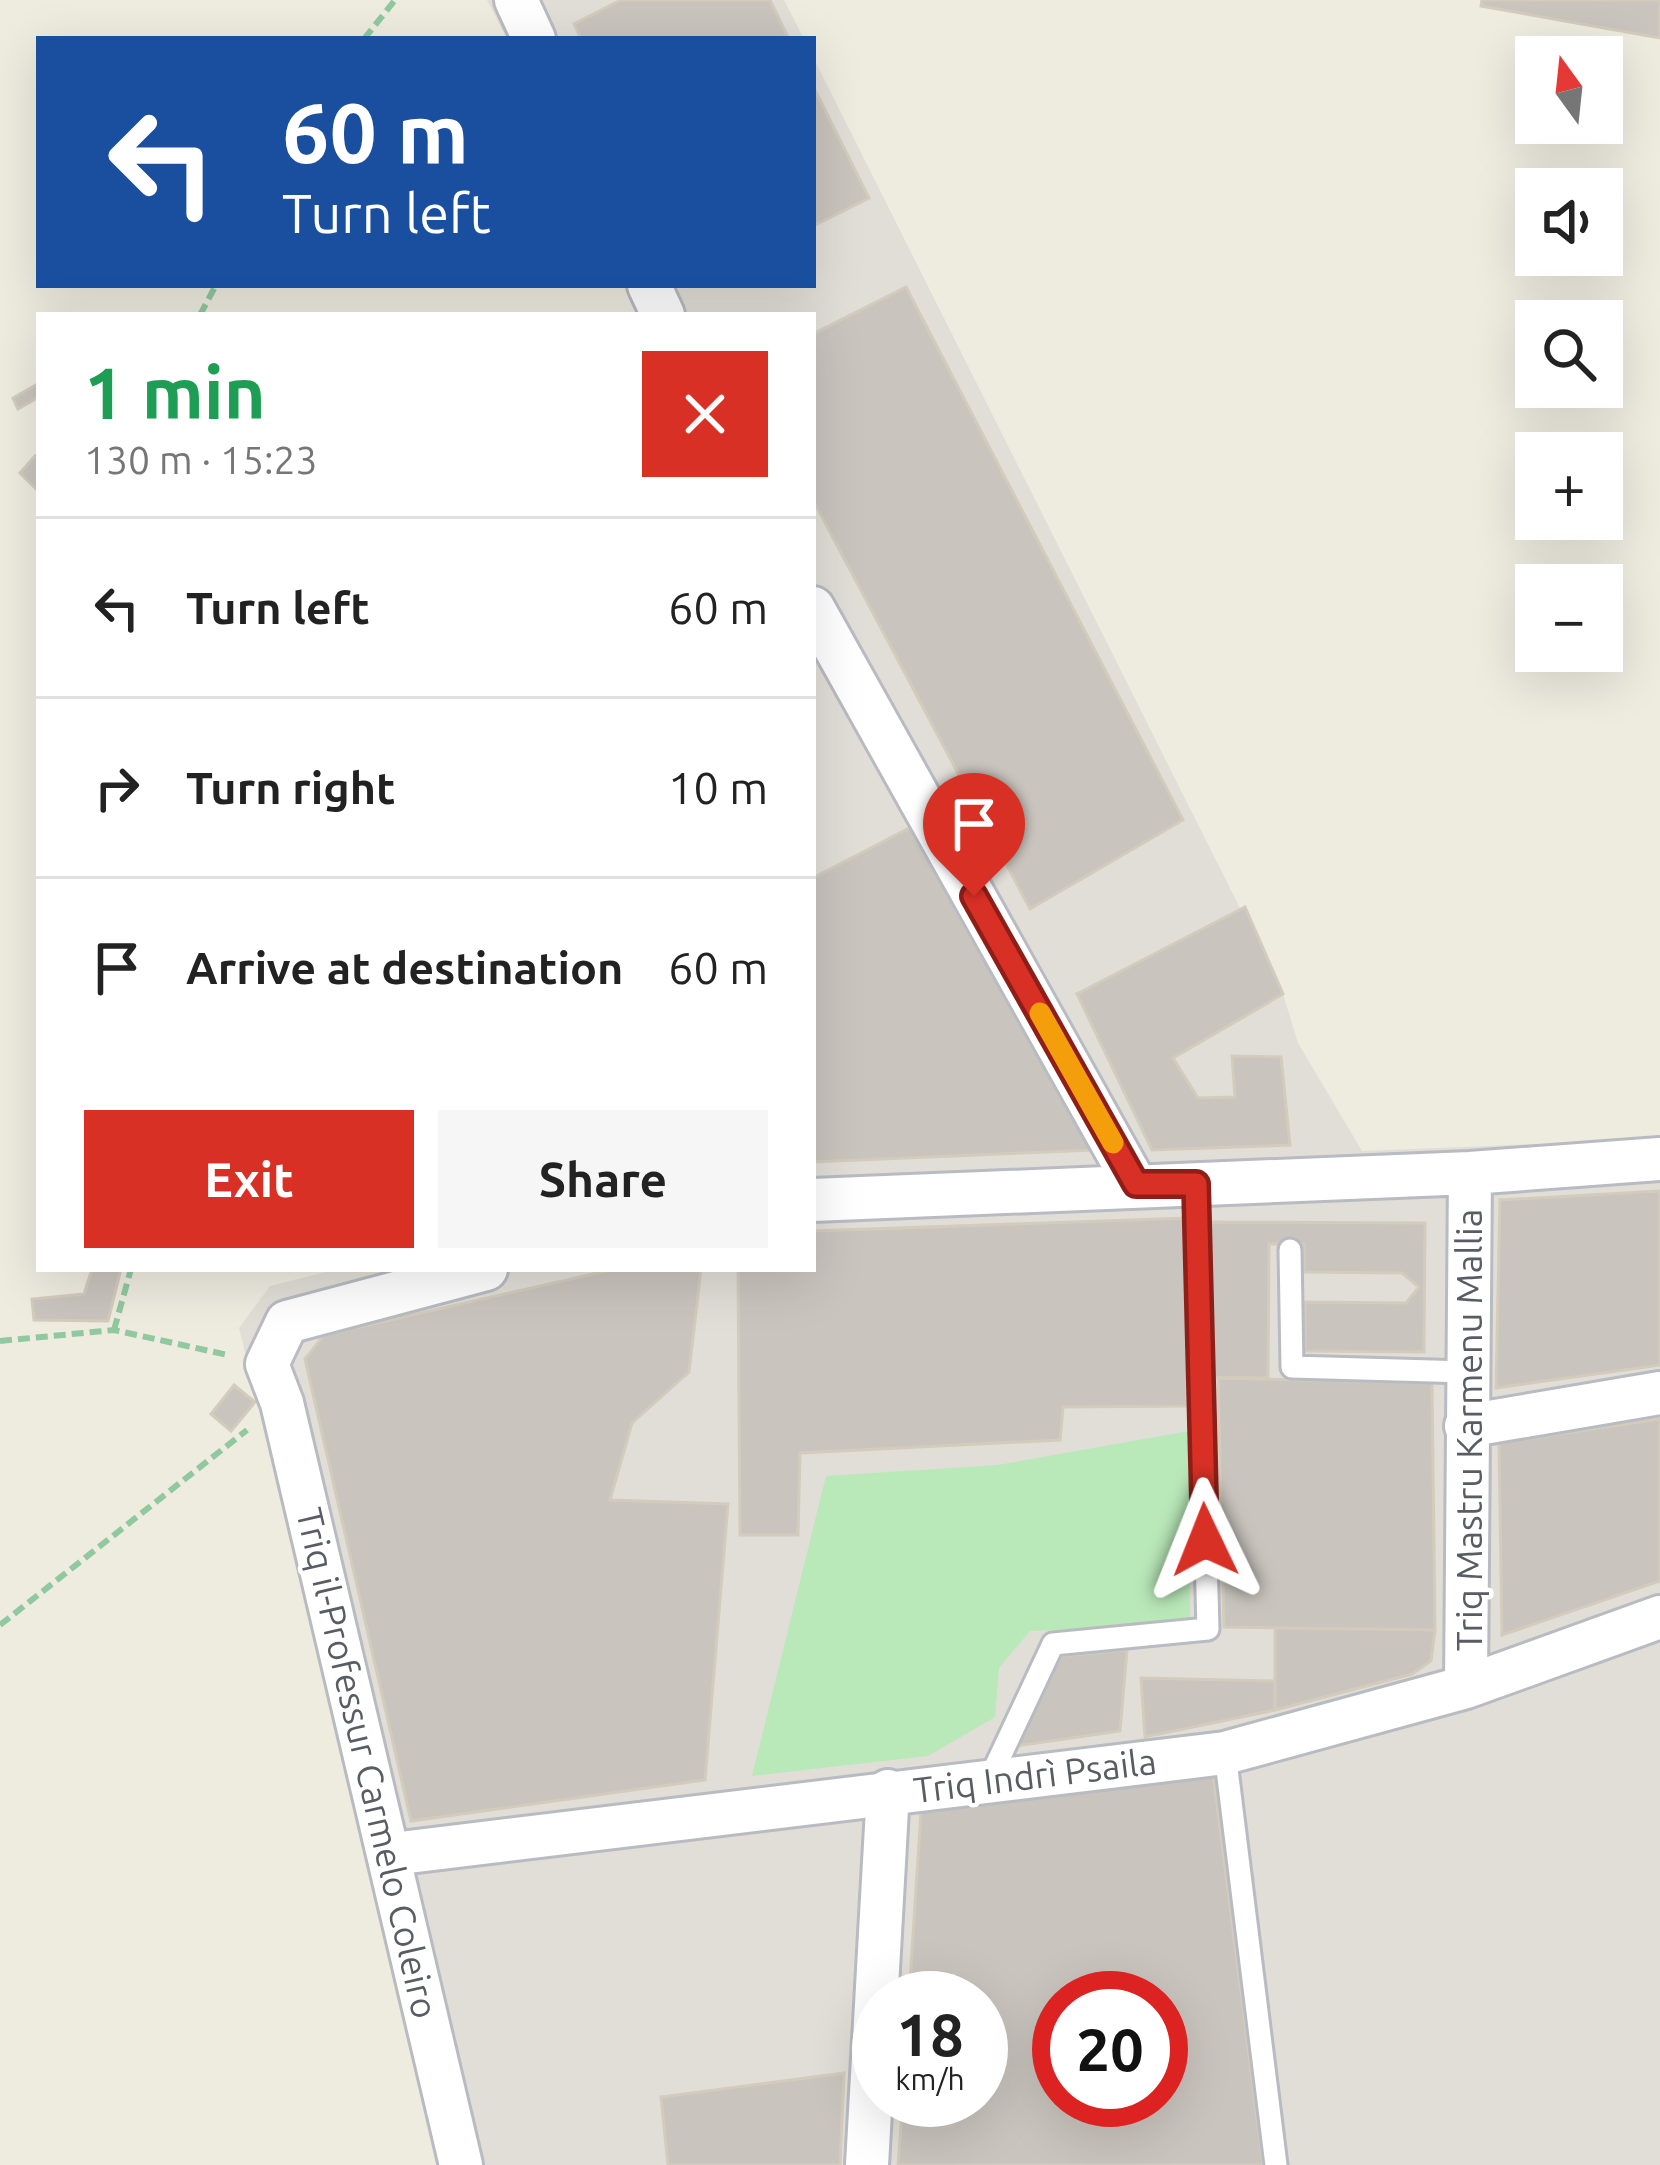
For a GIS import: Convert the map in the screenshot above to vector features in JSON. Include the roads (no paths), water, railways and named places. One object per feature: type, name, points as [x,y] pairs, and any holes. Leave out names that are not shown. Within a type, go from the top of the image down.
[{"type":"street","points":[[516,0],[533,36]]},
{"type":"street","points":[[816,613],[1136,1184]]},
{"type":"street","points":[[816,1200],[1470,1173],[1660,1159]]},
{"type":"street","name":"Triq Mastru Karmenu Mallia","points":[[1466,1687],[1470,1173]]},
{"type":"street","name":"Triq il-Professur Carmelo Coleiro","points":[[461,2165],[392,1853],[274,1383],[287,1322],[475,1272]]},
{"type":"street","points":[[1466,1426],[1660,1393]]},
{"type":"street","name":"Triq Indrì Psaila","points":[[392,1853],[1225,1753],[1466,1687],[1660,1617]]},
{"type":"street","points":[[867,2165],[889,1792]]},
{"type":"lane","points":[[989,1780],[1053,1644],[1208,1628],[1196,1184]]},
{"type":"lane","points":[[1291,1250],[1292,1367],[1467,1372]]},
{"type":"lane","points":[[1225,1753],[1276,2165]]}]
